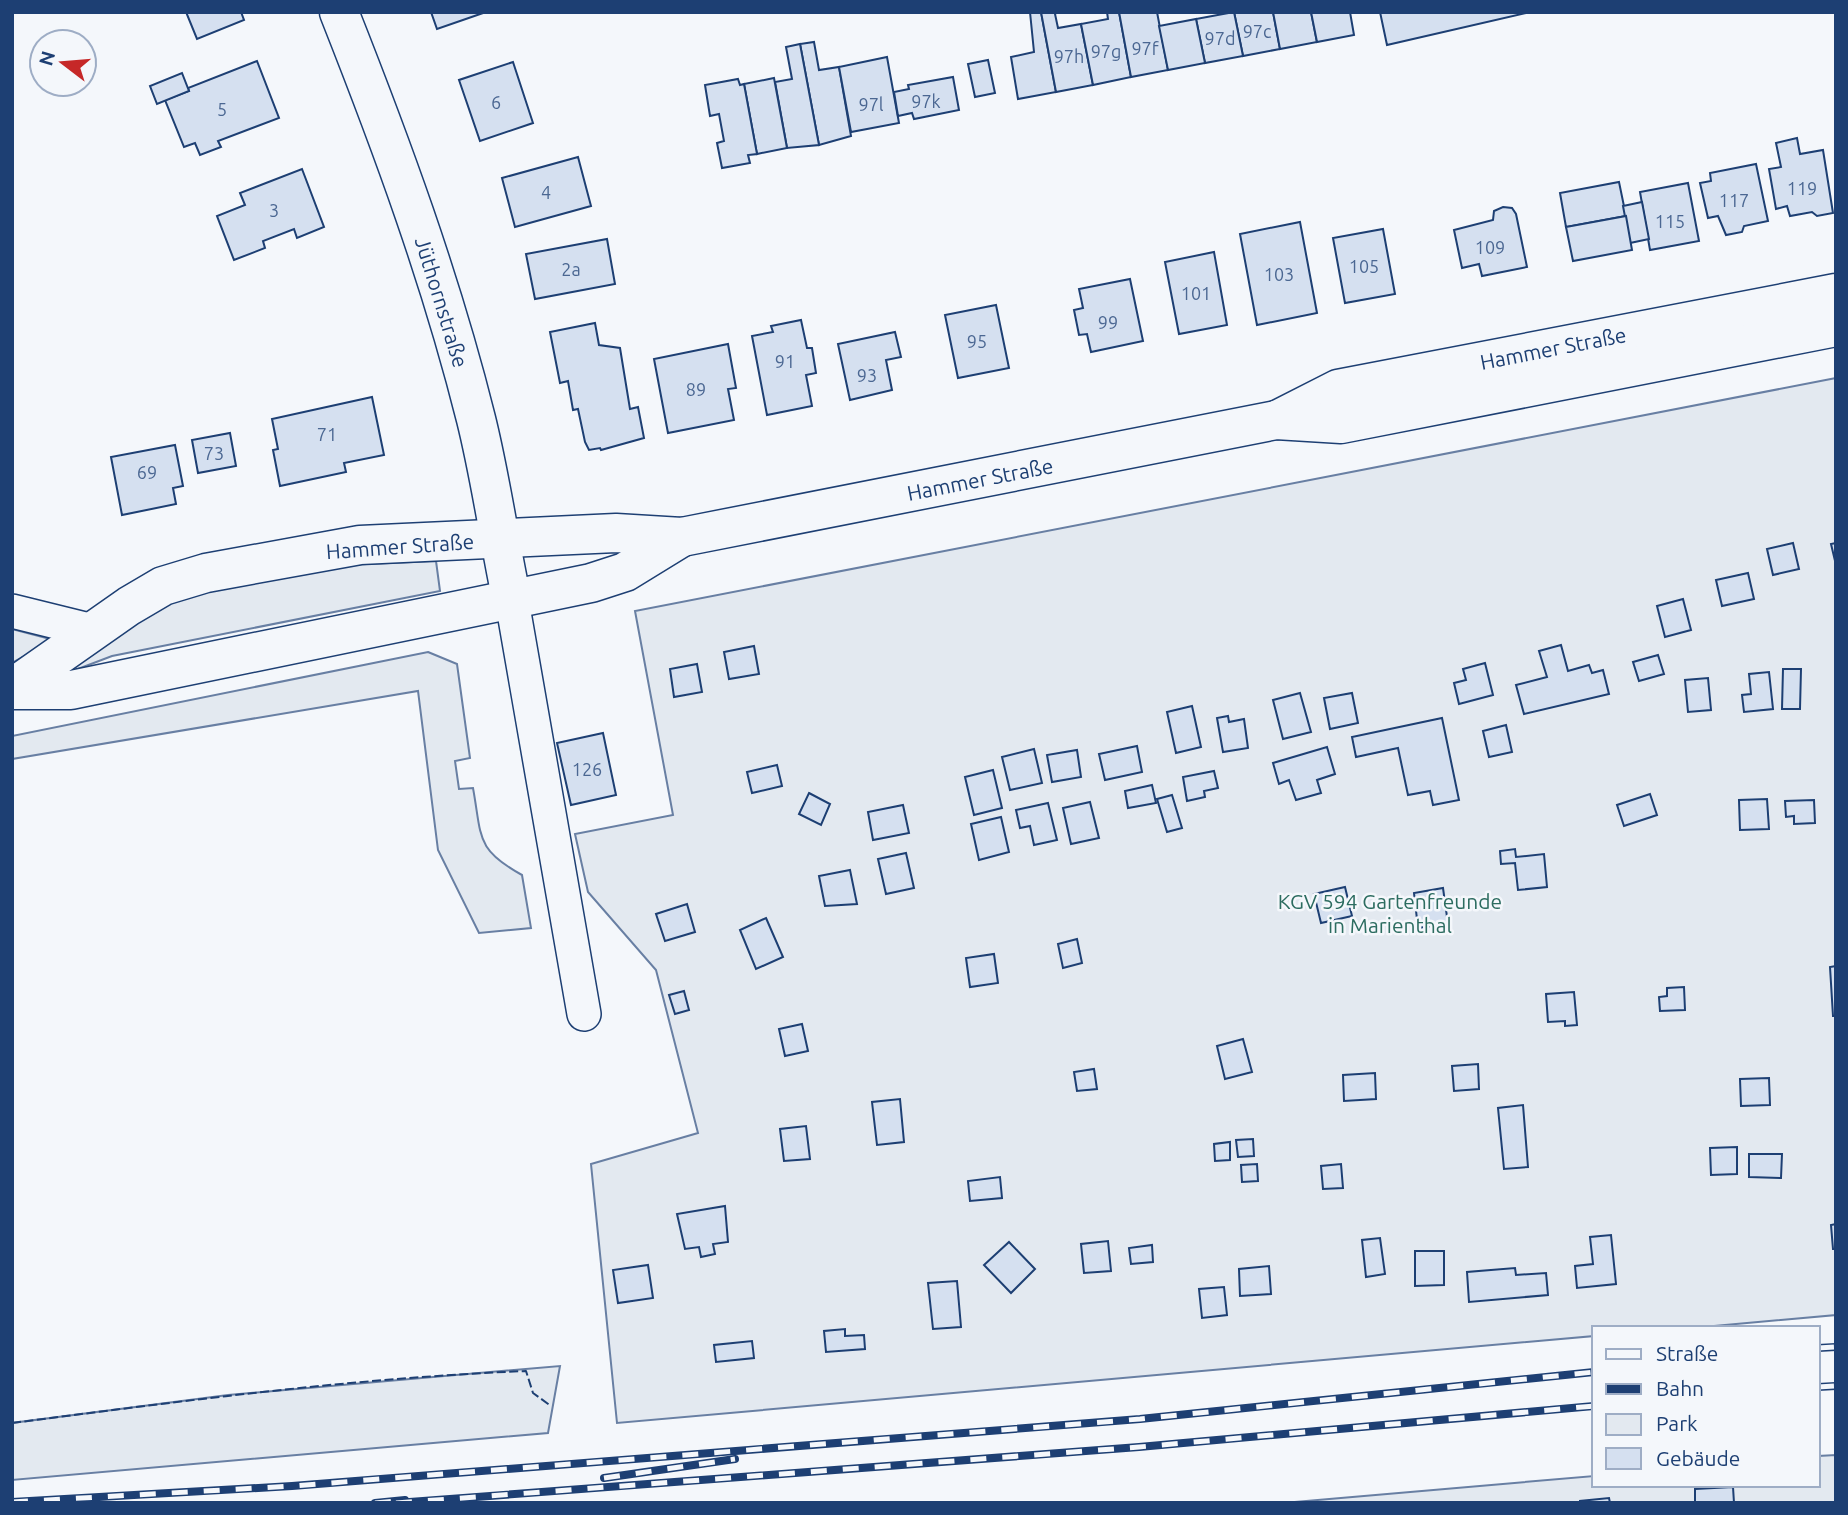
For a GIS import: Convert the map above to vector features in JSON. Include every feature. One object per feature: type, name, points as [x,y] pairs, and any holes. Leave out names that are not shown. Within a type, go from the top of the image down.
[{"type":"main road","name":"Jüthornstraße","points":[[339,12],[404,176],[451,328],[476,419],[512,601]]},
{"type":"main road","name":"Hammer Straße","points":[[1276,420],[1338,389],[1836,293]]},
{"type":"main road","name":"Hammer Straße","points":[[12,689],[93,631],[163,586],[206,573],[360,545],[616,533],[682,537],[1276,420],[1341,424],[1836,327]]},
{"type":"main road","name":"Hammer Straße","points":[[12,689],[71,690],[592,583],[625,572],[682,537]]},
{"type":"street","points":[[512,601],[584,1014]]},
{"type":"street","points":[[12,611],[93,631]]},
{"type":"green space","name":"KGV 594 Gartenfreunde in Marienthal","points":[[1836,378],[1836,1315],[1714,1326],[1592,1326],[1592,1336],[617,1423],[591,1164],[698,1133],[656,970],[588,892],[575,834],[673,815],[635,611]]},
{"type":"green space","points":[[436,561],[440,591],[112,656],[70,672],[70,665],[166,600],[321,566]]},
{"type":"green space","points":[[12,629],[54,640],[12,663]]},
{"type":"green space","points":[[428,652],[457,664],[470,758],[455,761],[459,789],[473,788],[480,830],[488,849],[522,875],[531,928],[479,933],[438,850],[418,691],[12,759],[12,736]]},
{"type":"green space","points":[[560,1366],[548,1433],[12,1480],[12,1423],[228,1395]]},
{"type":"green space","points":[[1836,1455],[1836,1503],[1283,1503],[1592,1476],[1592,1487],[1820,1487],[1820,1456]]},
{"type":"building","points":[[186,12],[241,12],[244,20],[197,39]]},
{"type":"building","points":[[431,12],[486,12],[437,29]]},
{"type":"building","points":[[1030,12],[1041,12],[1056,92],[1018,99],[1011,57],[1034,52]]},
{"type":"building","points":[[1041,12],[1058,12],[1055,14],[1058,28],[1081,24],[1093,85],[1056,92]]},
{"type":"building","points":[[1107,12],[1119,12],[1131,77],[1093,85],[1081,24],[1108,19]]},
{"type":"building","points":[[1119,12],[1157,12],[1168,70],[1131,77]]},
{"type":"building","points":[[1234,12],[1273,12],[1280,49],[1243,56]]},
{"type":"building","points":[[1234,12],[1243,56],[1205,63],[1196,19]]},
{"type":"building","points":[[1273,12],[1311,12],[1317,42],[1280,49]]},
{"type":"building","points":[[1311,12],[1350,12],[1354,35],[1317,42]]},
{"type":"building","points":[[1380,12],[1530,12],[1387,45]]},
{"type":"building","points":[[1196,19],[1205,63],[1168,70],[1159,26]]},
{"type":"building","points":[[814,42],[819,70],[839,67],[851,136],[819,145],[800,44]]},
{"type":"building","points":[[800,44],[819,145],[787,148],[775,82],[792,79],[786,47]]},
{"type":"building","points":[[887,57],[899,123],[851,132],[839,67]]},
{"type":"building","points":[[988,60],[995,93],[975,97],[968,64]]},
{"type":"building","points":[[257,61],[279,118],[218,141],[221,147],[200,155],[195,143],[184,147],[165,100]]},
{"type":"building","points":[[513,62],[533,123],[480,141],[459,80]]},
{"type":"building","points":[[182,73],[189,91],[157,104],[150,86]]},
{"type":"building","points":[[953,77],[959,110],[914,119],[912,113],[898,116],[894,92],[909,89],[908,85]]},
{"type":"building","points":[[774,78],[787,148],[757,154],[744,84]]},
{"type":"building","points":[[738,79],[740,85],[744,84],[757,154],[748,155],[750,163],[722,168],[717,143],[724,141],[719,114],[710,116],[705,85]]},
{"type":"building","points":[[1797,138],[1800,154],[1823,150],[1833,213],[1817,216],[1812,212],[1790,216],[1787,206],[1776,209],[1769,169],[1781,167],[1776,143]]},
{"type":"building","points":[[578,157],[591,206],[515,227],[502,178]]},
{"type":"building","points":[[1756,164],[1768,221],[1744,226],[1742,232],[1726,235],[1718,216],[1708,218],[1700,183],[1711,181],[1710,173]]},
{"type":"building","points":[[302,169],[324,227],[297,238],[294,229],[263,241],[265,248],[234,260],[217,216],[245,205],[240,193]]},
{"type":"building","points":[[1619,182],[1626,216],[1566,227],[1560,193]]},
{"type":"building","points":[[1688,183],[1699,241],[1650,250],[1640,192]]},
{"type":"building","points":[[1642,202],[1649,239],[1630,243],[1623,206]]},
{"type":"building","points":[[1503,207],[1512,208],[1516,214],[1527,267],[1482,276],[1479,264],[1462,268],[1454,230],[1493,220],[1494,211]]},
{"type":"building","points":[[1626,216],[1632,250],[1573,261],[1566,227]]},
{"type":"building","points":[[1300,222],[1317,313],[1257,325],[1240,234]]},
{"type":"building","points":[[1383,229],[1395,294],[1345,303],[1333,238]]},
{"type":"building","points":[[607,239],[615,284],[535,299],[526,254]]},
{"type":"building","points":[[1214,252],[1227,325],[1179,334],[1165,262]]},
{"type":"building","points":[[1130,279],[1143,341],[1091,352],[1087,334],[1079,335],[1074,310],[1083,308],[1079,289]]},
{"type":"building","points":[[996,305],[1009,368],[958,378],[945,315]]},
{"type":"building","points":[[801,320],[807,348],[812,348],[816,373],[806,375],[812,406],[767,415],[752,336],[773,332],[771,326]]},
{"type":"building","points":[[595,323],[599,345],[620,348],[630,409],[638,407],[644,438],[601,450],[589,450],[578,409],[573,410],[568,381],[560,383],[550,332]]},
{"type":"building","points":[[895,332],[901,357],[886,360],[892,390],[850,400],[838,344]]},
{"type":"building","points":[[728,344],[736,388],[728,389],[734,420],[668,433],[654,359]]},
{"type":"building","points":[[372,397],[384,455],[344,463],[346,472],[280,486],[273,450],[278,449],[272,419]]},
{"type":"building","points":[[230,433],[236,466],[198,473],[192,440]]},
{"type":"building","points":[[175,445],[183,486],[173,488],[176,504],[122,515],[111,457]]},
{"type":"building","points":[[1793,543],[1799,569],[1773,575],[1767,549]]},
{"type":"building","points":[[1836,543],[1836,565],[1831,544]]},
{"type":"building","points":[[1748,573],[1754,599],[1722,606],[1716,580]]},
{"type":"building","points":[[1683,599],[1691,630],[1665,637],[1657,606]]},
{"type":"building","points":[[1561,645],[1568,671],[1589,665],[1592,673],[1603,670],[1609,694],[1524,714],[1516,685],[1547,677],[1539,651]]},
{"type":"building","points":[[754,646],[759,674],[729,679],[724,652]]},
{"type":"building","points":[[1658,655],[1664,674],[1639,681],[1633,662]]},
{"type":"building","points":[[1485,663],[1493,695],[1459,704],[1454,683],[1466,680],[1463,669]]},
{"type":"building","points":[[697,664],[702,692],[674,697],[670,669]]},
{"type":"building","points":[[1783,669],[1801,669],[1800,709],[1782,709]]},
{"type":"building","points":[[1769,672],[1773,709],[1744,712],[1742,695],[1751,694],[1749,674]]},
{"type":"building","points":[[1708,678],[1711,710],[1688,712],[1685,680]]},
{"type":"building","points":[[1300,693],[1311,732],[1283,739],[1273,700]]},
{"type":"building","points":[[1352,693],[1358,723],[1330,729],[1324,698]]},
{"type":"building","points":[[1192,706],[1201,747],[1176,753],[1167,712]]},
{"type":"building","points":[[1228,716],[1229,722],[1244,719],[1248,748],[1223,752],[1217,718]]},
{"type":"building","points":[[1442,718],[1459,800],[1433,805],[1430,791],[1408,795],[1398,748],[1356,757],[1352,737]]},
{"type":"building","points":[[1506,725],[1512,752],[1489,757],[1483,731]]},
{"type":"building","points":[[603,733],[616,795],[571,805],[557,743]]},
{"type":"building","points":[[1137,746],[1142,772],[1105,780],[1099,754]]},
{"type":"building","points":[[1327,747],[1335,774],[1317,780],[1321,793],[1296,800],[1289,780],[1279,784],[1273,763]]},
{"type":"building","points":[[1034,749],[1042,783],[1010,790],[1002,757]]},
{"type":"building","points":[[1077,750],[1081,777],[1052,782],[1047,755]]},
{"type":"building","points":[[777,765],[782,786],[752,793],[747,772]]},
{"type":"building","points":[[993,770],[1002,808],[974,815],[965,777]]},
{"type":"building","points":[[1214,771],[1218,788],[1204,791],[1205,797],[1187,801],[1183,777]]},
{"type":"building","points":[[1152,785],[1156,803],[1128,808],[1125,791]]},
{"type":"building","points":[[809,793],[830,804],[821,825],[799,814]]},
{"type":"building","points":[[1650,794],[1657,815],[1624,826],[1617,805]]},
{"type":"building","points":[[1172,795],[1182,828],[1167,832],[1157,799]]},
{"type":"building","points":[[1767,799],[1769,829],[1740,830],[1739,800]]},
{"type":"building","points":[[1814,800],[1815,823],[1794,824],[1794,816],[1786,817],[1785,801]]},
{"type":"building","points":[[1090,802],[1099,838],[1071,844],[1063,808]]},
{"type":"building","points":[[1048,803],[1057,840],[1034,845],[1030,826],[1020,828],[1016,810]]},
{"type":"building","points":[[903,805],[909,833],[873,840],[868,812]]},
{"type":"building","points":[[1001,817],[1009,852],[979,860],[971,824]]},
{"type":"building","points":[[1515,849],[1516,857],[1544,854],[1547,887],[1518,890],[1515,863],[1501,864],[1500,851]]},
{"type":"building","points":[[906,853],[914,888],[886,894],[878,859]]},
{"type":"building","points":[[850,870],[857,904],[825,906],[819,876]]},
{"type":"building","points":[[1345,887],[1352,916],[1321,923],[1314,894]]},
{"type":"building","points":[[1443,888],[1448,924],[1418,928],[1414,893]]},
{"type":"building","points":[[687,904],[695,932],[665,941],[656,914]]},
{"type":"building","points":[[766,918],[783,957],[756,969],[740,930]]},
{"type":"building","points":[[1077,939],[1082,963],[1063,968],[1058,944]]},
{"type":"building","points":[[994,954],[998,983],[970,987],[966,958]]},
{"type":"building","points":[[1836,966],[1836,1016],[1833,1016],[1830,967]]},
{"type":"building","points":[[1684,987],[1685,1010],[1660,1011],[1659,997],[1667,996],[1667,988]]},
{"type":"building","points":[[684,991],[689,1010],[675,1014],[669,995]]},
{"type":"building","points":[[1574,992],[1577,1025],[1565,1026],[1565,1021],[1548,1022],[1546,994]]},
{"type":"building","points":[[802,1024],[808,1051],[785,1056],[779,1029]]},
{"type":"building","points":[[1243,1039],[1252,1072],[1225,1079],[1217,1046]]},
{"type":"building","points":[[1478,1064],[1479,1089],[1454,1091],[1452,1066]]},
{"type":"building","points":[[1094,1069],[1097,1089],[1077,1091],[1074,1072]]},
{"type":"building","points":[[1375,1073],[1376,1099],[1344,1101],[1343,1075]]},
{"type":"building","points":[[1769,1078],[1770,1105],[1741,1106],[1740,1079]]},
{"type":"building","points":[[900,1099],[904,1142],[877,1145],[872,1102]]},
{"type":"building","points":[[1523,1105],[1528,1167],[1504,1169],[1498,1108]]},
{"type":"building","points":[[806,1126],[810,1159],[784,1161],[780,1129]]},
{"type":"building","points":[[1253,1139],[1254,1156],[1238,1157],[1236,1140]]},
{"type":"building","points":[[1230,1142],[1230,1160],[1215,1161],[1214,1144]]},
{"type":"building","points":[[1737,1147],[1737,1174],[1711,1175],[1710,1148]]},
{"type":"building","points":[[1749,1154],[1782,1154],[1781,1178],[1749,1177]]},
{"type":"building","points":[[1257,1164],[1258,1181],[1242,1182],[1241,1165]]},
{"type":"building","points":[[1341,1164],[1343,1188],[1323,1189],[1321,1166]]},
{"type":"building","points":[[1000,1177],[1002,1198],[970,1201],[968,1181]]},
{"type":"building","points":[[725,1206],[728,1242],[713,1244],[715,1254],[701,1257],[699,1247],[685,1249],[677,1214]]},
{"type":"building","points":[[1836,1224],[1836,1249],[1833,1249],[1831,1225]]},
{"type":"building","points":[[1611,1235],[1616,1284],[1577,1288],[1575,1266],[1593,1264],[1590,1237]]},
{"type":"building","points":[[1380,1238],[1385,1274],[1366,1277],[1362,1240]]},
{"type":"building","points":[[1108,1241],[1111,1271],[1084,1273],[1081,1244]]},
{"type":"building","points":[[1009,1242],[1035,1269],[1011,1293],[984,1265]]},
{"type":"building","points":[[1152,1245],[1153,1262],[1131,1264],[1129,1248]]},
{"type":"building","points":[[1415,1251],[1444,1251],[1444,1285],[1415,1286]]},
{"type":"building","points":[[648,1265],[653,1298],[618,1303],[613,1270]]},
{"type":"building","points":[[1269,1266],[1271,1294],[1240,1296],[1239,1269]]},
{"type":"building","points":[[1515,1268],[1516,1275],[1546,1273],[1548,1295],[1469,1302],[1467,1272]]},
{"type":"building","points":[[957,1281],[961,1327],[933,1329],[928,1283]]},
{"type":"building","points":[[1224,1287],[1227,1315],[1202,1318],[1199,1289]]},
{"type":"building","points":[[845,1329],[845,1336],[864,1335],[865,1349],[826,1352],[824,1331]]},
{"type":"building","points":[[752,1341],[754,1358],[716,1362],[714,1345]]},
{"type":"building","points":[[1733,1487],[1734,1503],[1695,1503],[1695,1489]]},
{"type":"building","points":[[1609,1498],[1610,1503],[1580,1503],[1580,1501]]},
{"type":"railway","points":[[1820,1348],[1836,1347]]},
{"type":"railway","points":[[12,1502],[292,1486],[1140,1419],[1592,1372]]},
{"type":"railway","points":[[1820,1387],[1836,1386]]},
{"type":"railway","points":[[396,1503],[1139,1447],[1592,1406]]},
{"type":"railway","points":[[604,1478],[735,1459]]},
{"type":"railway","points":[[375,1503],[405,1500]]},
{"type":"fence","points":[[12,1423],[332,1385],[526,1371],[533,1393],[551,1406]]}]
